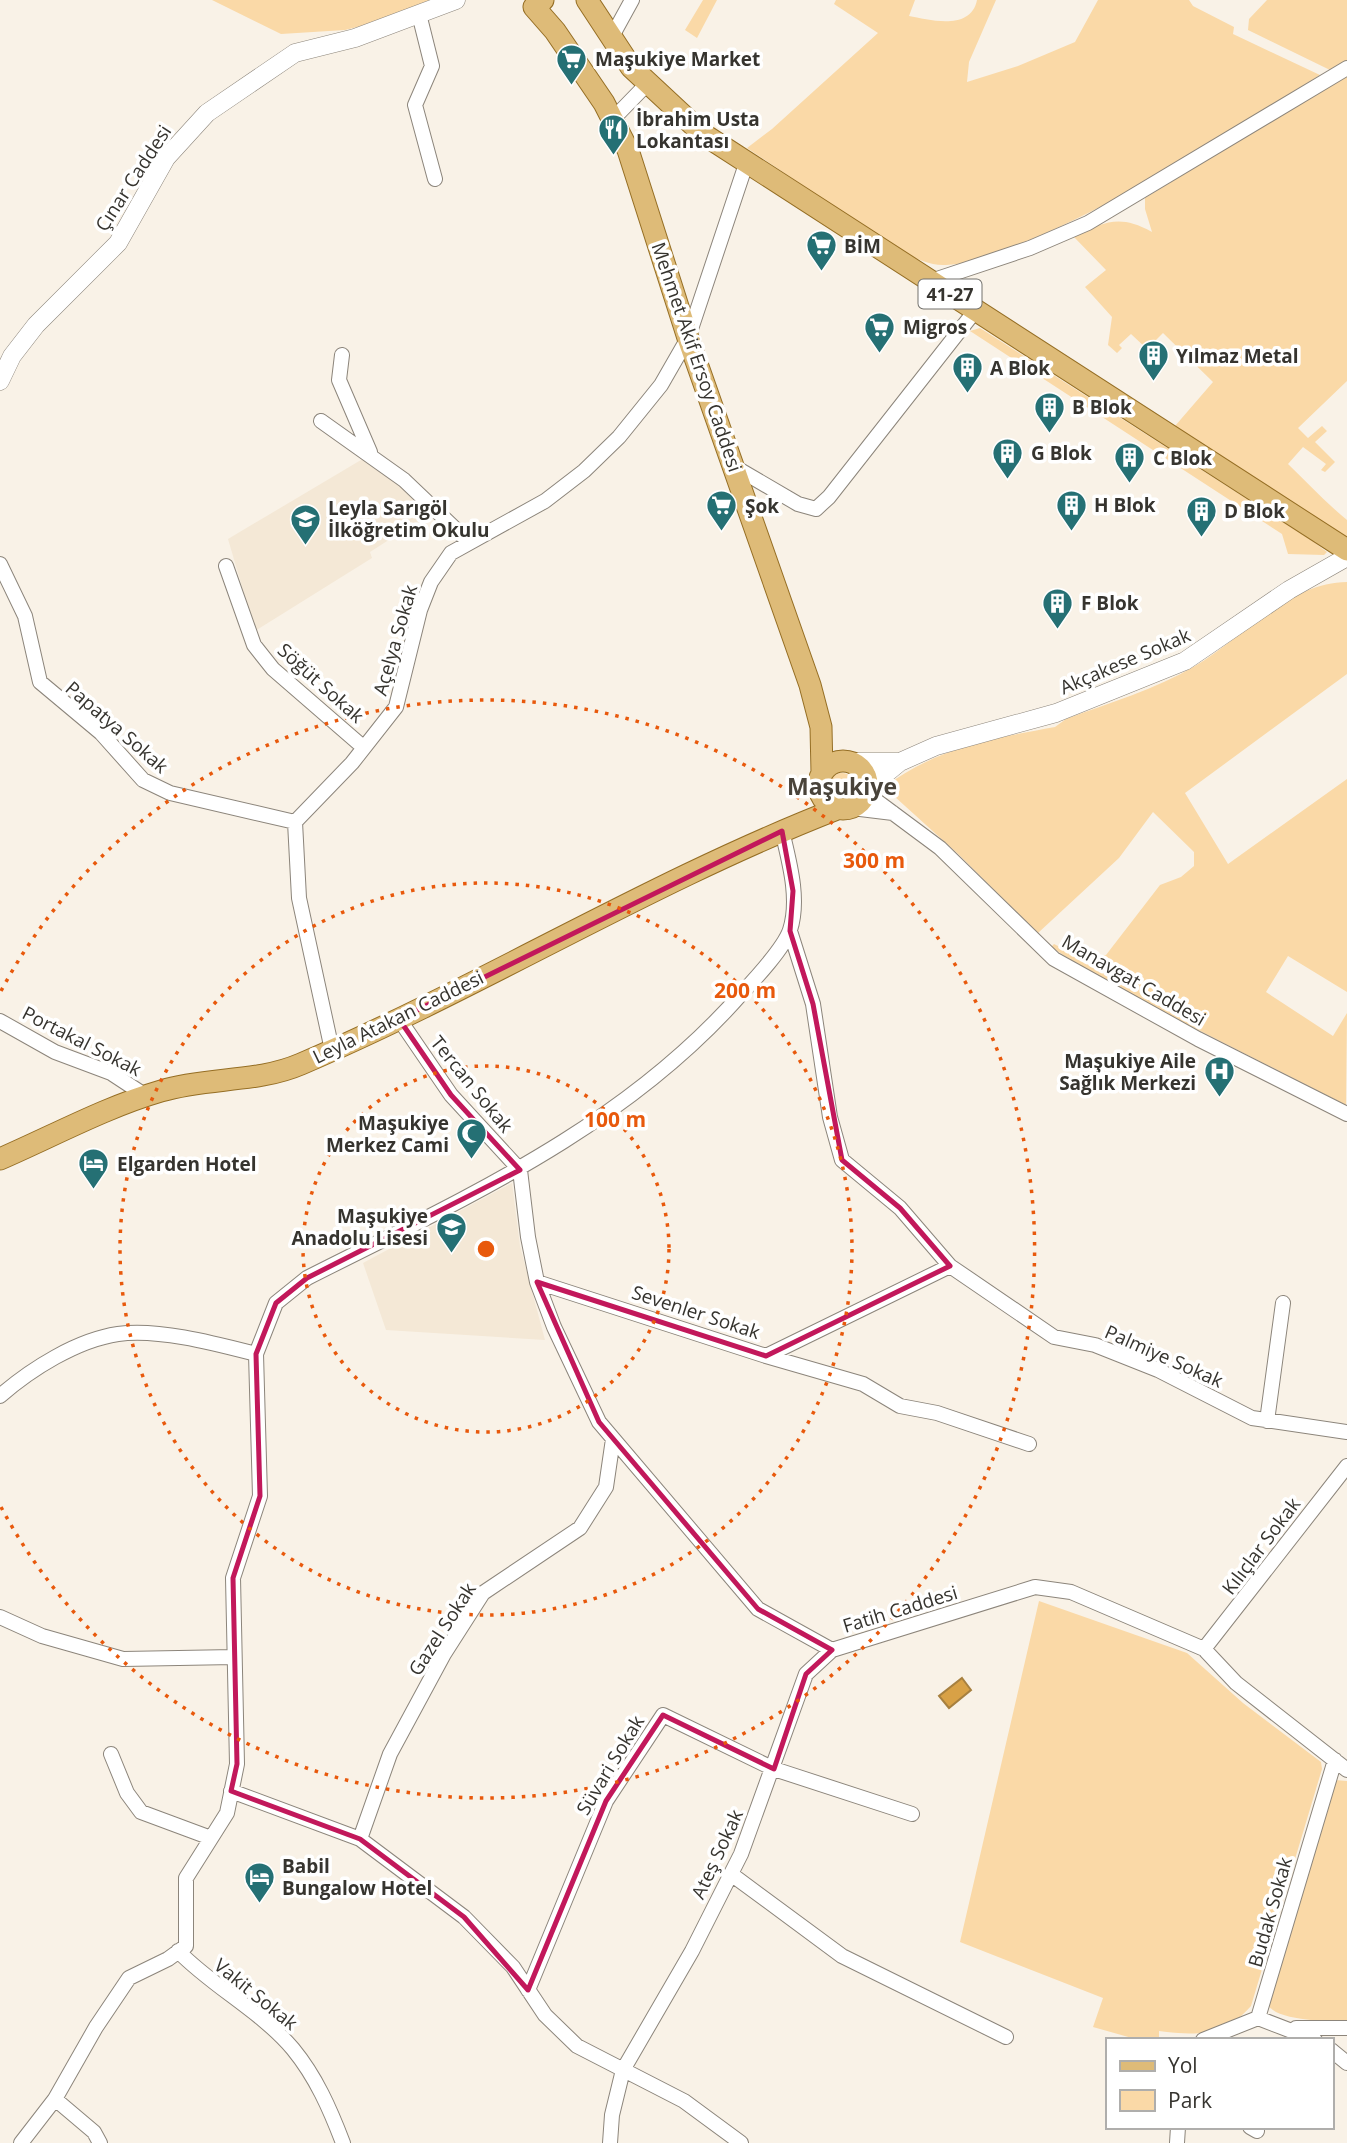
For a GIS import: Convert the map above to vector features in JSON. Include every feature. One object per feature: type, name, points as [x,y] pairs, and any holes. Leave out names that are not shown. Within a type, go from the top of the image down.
[{"type":"main road","name":"41-27","points":[[587,0],[611,40],[647,84],[703,134],[1347,550]]},
{"type":"main road","name":"Mehmet Akif Ersoy Caddesi","points":[[539,4],[613,119],[642,188],[688,338],[821,727]]},
{"type":"main road","points":[[782,831],[855,800],[864,773],[847,762],[821,727]]},
{"type":"main road","points":[[821,727],[820,783],[828,805],[855,800]]},
{"type":"main road","points":[[782,831],[808,809],[820,783],[835,762],[847,762]]},
{"type":"main road","name":"Leyla Atakan Caddesi","points":[[0,1159],[146,1096],[210,1080],[274,1075],[399,1019],[689,873],[782,831]]},
{"type":"street","name":"Çınar Caddesi","points":[[0,381],[12,356],[28,334],[118,243],[166,158],[207,114],[295,53],[355,38],[456,0]]},
{"type":"street","points":[[611,40],[632,0]]},
{"type":"street","points":[[419,14],[432,66],[416,98],[416,115],[435,179]]},
{"type":"street","points":[[931,281],[1030,248],[1088,223],[1347,68]]},
{"type":"street","points":[[613,119],[647,84]]},
{"type":"street","name":"Açelya Sokak","points":[[295,822],[396,707],[420,610],[432,582],[450,553],[545,501],[601,456],[642,411],[688,338],[746,164]]},
{"type":"street","points":[[733,466],[808,509],[822,505],[975,311]]},
{"type":"street","points":[[342,355],[339,380],[371,454]]},
{"type":"street","points":[[321,421],[371,454],[468,541]]},
{"type":"street","name":"Akçakese Sokak","points":[[900,762],[957,739],[1056,713],[1168,669],[1204,651],[1289,590],[1347,557]]},
{"type":"street","name":"Papatya Sokak","points":[[0,564],[25,616],[40,682],[101,733],[143,780],[170,793],[295,822]]},
{"type":"street","name":"Söğüt Sokak","points":[[226,566],[254,645],[273,668],[363,747]]},
{"type":"street","points":[[847,762],[900,762]]},
{"type":"street","points":[[855,800],[900,762]]},
{"type":"street","points":[[855,800],[898,814]]},
{"type":"street","name":"Manavgat Caddesi","points":[[855,800],[898,814],[940,848],[1054,959],[1198,1039],[1347,1114]]},
{"type":"street","points":[[295,822],[299,898],[332,1050]]},
{"type":"street","points":[[21,2143],[55,2099],[96,2028],[130,1978],[186,1946],[186,1878],[227,1813],[237,1764],[233,1578],[260,1496],[256,1354],[276,1303],[307,1278],[520,1170],[629,1099],[689,1048],[754,980],[790,931],[793,891],[782,831]]},
{"type":"street","name":"Palmiye Sokak","points":[[790,931],[813,1004],[830,1117],[842,1160],[900,1208],[950,1266],[1054,1336],[1095,1345],[1157,1370],[1252,1418],[1347,1432]]},
{"type":"street","name":"Tercan Sokak","points":[[399,1019],[452,1096],[520,1170]]},
{"type":"street","name":"Portakal Sokak","points":[[0,1021],[55,1052],[111,1073],[146,1096]]},
{"type":"street","name":"Fatih Caddesi","points":[[520,1170],[528,1237],[537,1282],[551,1321],[599,1422],[758,1609],[832,1650],[1035,1587],[1071,1592],[1204,1649],[1236,1683],[1347,1770]]},
{"type":"street","name":"Sevenler Sokak","points":[[537,1282],[766,1356],[950,1266]]},
{"type":"street","points":[[1267,1421],[1283,1303]]},
{"type":"street","points":[[0,1396],[18,1380],[84,1344],[119,1334],[192,1338],[256,1354]]},
{"type":"street","points":[[766,1356],[863,1384],[900,1406],[937,1412],[1029,1444]]},
{"type":"street","name":"Gazel Sokak","points":[[360,1839],[390,1754],[451,1644],[483,1593],[580,1528],[606,1487],[613,1439]]},
{"type":"street","name":"Kılıçlar Sokak","points":[[1204,1649],[1347,1466]]},
{"type":"street","points":[[0,1617],[42,1636],[123,1660],[234,1657]]},
{"type":"street","name":"Ateş Sokak","points":[[610,2143],[612,2115],[623,2070],[692,1951],[731,1874],[774,1769],[806,1674],[832,1650]]},
{"type":"street","name":"Süvari Sokak","points":[[528,1990],[596,1822],[663,1715],[774,1769]]},
{"type":"street","points":[[111,1754],[127,1793],[141,1812],[211,1838]]},
{"type":"street","name":"Budak Sokak","points":[[1258,2018],[1335,1760]]},
{"type":"street","points":[[774,1769],[912,1814]]},
{"type":"street","points":[[232,1791],[360,1839],[464,1917],[513,1967],[545,2015],[577,2046],[684,2101],[741,2143]]},
{"type":"street","points":[[731,1874],[842,1956],[1006,2037]]},
{"type":"street","name":"Vakit Sokak","points":[[178,1951],[197,1970],[292,2048],[323,2094],[343,2143]]},
{"type":"street","points":[[1208,2038],[1258,2018],[1311,2038]]},
{"type":"street","points":[[1289,2028],[1347,2028]]},
{"type":"street","points":[[1333,2052],[1347,2063]]},
{"type":"street","points":[[55,2099],[94,2132],[100,2143]]},
{"type":"highlighted area","points":[[782,831],[793,891],[790,931],[813,1004],[842,1160],[900,1208],[950,1266],[766,1356],[537,1282],[599,1422],[758,1609],[832,1650],[806,1674],[774,1769],[663,1715],[606,1801],[528,1990],[464,1917],[360,1839],[231,1791],[237,1764],[233,1578],[260,1496],[256,1354],[276,1303],[307,1278],[520,1170],[451,1095],[399,1019]]},
{"type":"shaded area","name":"Leyla Sarıgöl İlköğretim Okulu","points":[[366,457],[431,513],[370,552],[372,558],[255,631],[228,539]]},
{"type":"shaded area","name":"Maşukiye Anadolu Lisesi","points":[[512,1183],[520,1246],[545,1340],[386,1330],[363,1263]]},
{"type":"shaded area","points":[[962,1678],[971,1690],[949,1708],[939,1696]]},
{"type":"green space","points":[[212,0],[430,0],[369,24],[345,30],[281,34]]},
{"type":"green space","points":[[703,0],[717,0],[697,38],[685,30]]},
{"type":"green space","points":[[836,0],[915,0],[909,16],[949,21],[967,16],[977,0],[996,0],[969,62],[967,82],[1018,66],[1075,42],[1098,0],[1189,0],[1193,6],[1234,27],[1233,34],[1320,75],[1177,164],[1066,224],[987,257],[956,264],[935,264],[905,254],[747,148],[772,129],[878,33],[834,4]]},
{"type":"green space","points":[[1267,0],[1347,0],[1347,62],[1330,70],[1248,30],[1249,19]]},
{"type":"green space","points":[[1347,74],[1347,381],[1298,428],[1308,438],[1322,426],[1327,431],[1315,442],[1335,462],[1325,472],[1321,470],[1326,464],[1303,447],[1288,464],[1347,520],[1347,538],[1175,426],[1213,382],[1163,333],[1147,349],[1131,334],[1119,345],[1122,348],[1117,353],[1108,345],[1112,317],[1085,287],[1106,270],[1073,236],[1112,222],[1130,223],[1152,232],[1145,209],[1145,198]]},
{"type":"green space","points":[[980,328],[1327,552],[1324,555],[1288,554],[1282,534],[970,331]]},
{"type":"green space","points":[[1347,582],[1347,674],[1185,793],[1228,864],[1347,779],[1347,992],[1288,956],[1266,992],[1333,1036],[1347,1013],[1346,1105],[1108,984],[1051,947],[1054,944],[1078,956],[1106,955],[1160,885],[1181,877],[1194,866],[1194,852],[1153,812],[1119,858],[1038,933],[957,853],[884,787],[925,762],[966,746],[1055,727],[1066,719],[1164,682],[1213,654],[1285,601],[1305,591]]},
{"type":"green space","points":[[842,773],[851,776],[854,785],[851,794],[842,797],[833,794],[830,785],[833,776]]},
{"type":"green space","points":[[1039,1601],[1187,1653],[1243,1703],[1321,1762],[1322,1769],[1251,2006],[1231,2023],[1209,2032],[1159,2031],[1159,2038],[1132,2038],[1093,2027],[1103,1998],[960,1942]]},
{"type":"green space","points":[[1335,1780],[1347,1781],[1347,2023],[1291,2017],[1272,2010],[1268,2004]]},
{"type":"place","name":"Maşukiye Market","points":[[572,86]]},
{"type":"place","name":"İbrahim Usta Lokantası","points":[[613,157]]},
{"type":"place","name":"BİM","points":[[821,273]]},
{"type":"place","name":"Migros","points":[[880,354]]},
{"type":"place","name":"Yılmaz Metal","points":[[1153,383]]},
{"type":"place","name":"A Blok","points":[[967,395]]},
{"type":"place","name":"B Blok","points":[[1049,434]]},
{"type":"place","name":"G Blok","points":[[1008,480]]},
{"type":"place","name":"C Blok","points":[[1130,485]]},
{"type":"place","name":"H Blok","points":[[1071,532]]},
{"type":"place","name":"Şok","points":[[722,533]]},
{"type":"place","name":"D Blok","points":[[1201,538]]},
{"type":"place","name":"Leyla Sarıgöl İlköğretim Okulu","points":[[305,546]]},
{"type":"place","name":"F Blok","points":[[1058,630]]},
{"type":"place","name":"Maşukiye Aile Sağlık Merkezi","points":[[1219,1099]]},
{"type":"place","name":"Maşukiye Merkez Cami","points":[[472,1161]]},
{"type":"place","name":"Elgarden Hotel","points":[[94,1191]]},
{"type":"place","name":"Maşukiye Anadolu Lisesi","points":[[451,1254]]},
{"type":"place","name":"Babil Bungalow Hotel","points":[[259,1904]]},
{"type":"district","name":"Maşukiye","points":[[842,786]]}]
